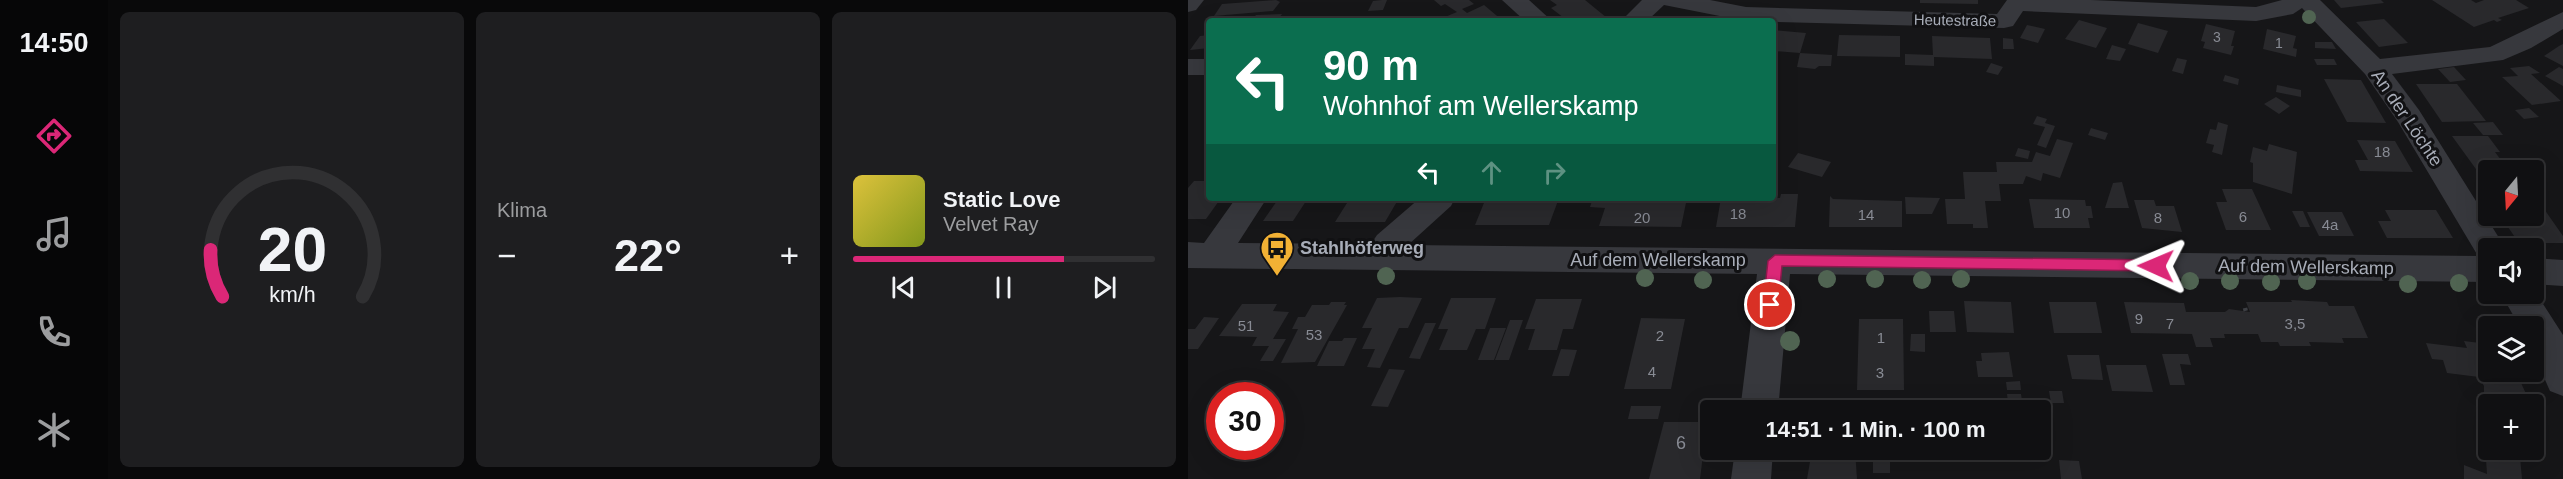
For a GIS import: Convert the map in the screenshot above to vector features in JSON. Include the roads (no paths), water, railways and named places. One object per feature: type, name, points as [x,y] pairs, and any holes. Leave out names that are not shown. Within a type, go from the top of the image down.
[{"type":"street","points":[[1188,5],[1192,0]]},
{"type":"street","points":[[1514,0],[1536,18]]},
{"type":"street","points":[[1636,18],[1656,0]]},
{"type":"street","name":"Heutestraße","points":[[1673,0],[1746,14],[2004,21],[2016,4],[2256,14],[2285,9],[2298,0]]},
{"type":"street","name":"An der Löchte","points":[[2307,0],[2374,68],[2409,117],[2483,238]]},
{"type":"street","points":[[2374,68],[2494,54],[2522,43],[2563,19]]},
{"type":"street","points":[[1188,67],[1206,67]]},
{"type":"street","points":[[1200,255],[1249,201]]},
{"type":"street","points":[[1374,258],[1437,201]]},
{"type":"street","name":"Auf dem Wellerskamp","points":[[1200,255],[2478,269]]},
{"type":"street","points":[[1760,400],[1775,261]]},
{"type":"street","points":[[2544,272],[2563,273]]},
{"type":"street","points":[[2524,304],[2552,348],[2563,380]]},
{"type":"street","points":[[1751,479],[1753,460]]},
{"type":"place","name":"Stahlhöferweg","points":[[1277,277]]}]
